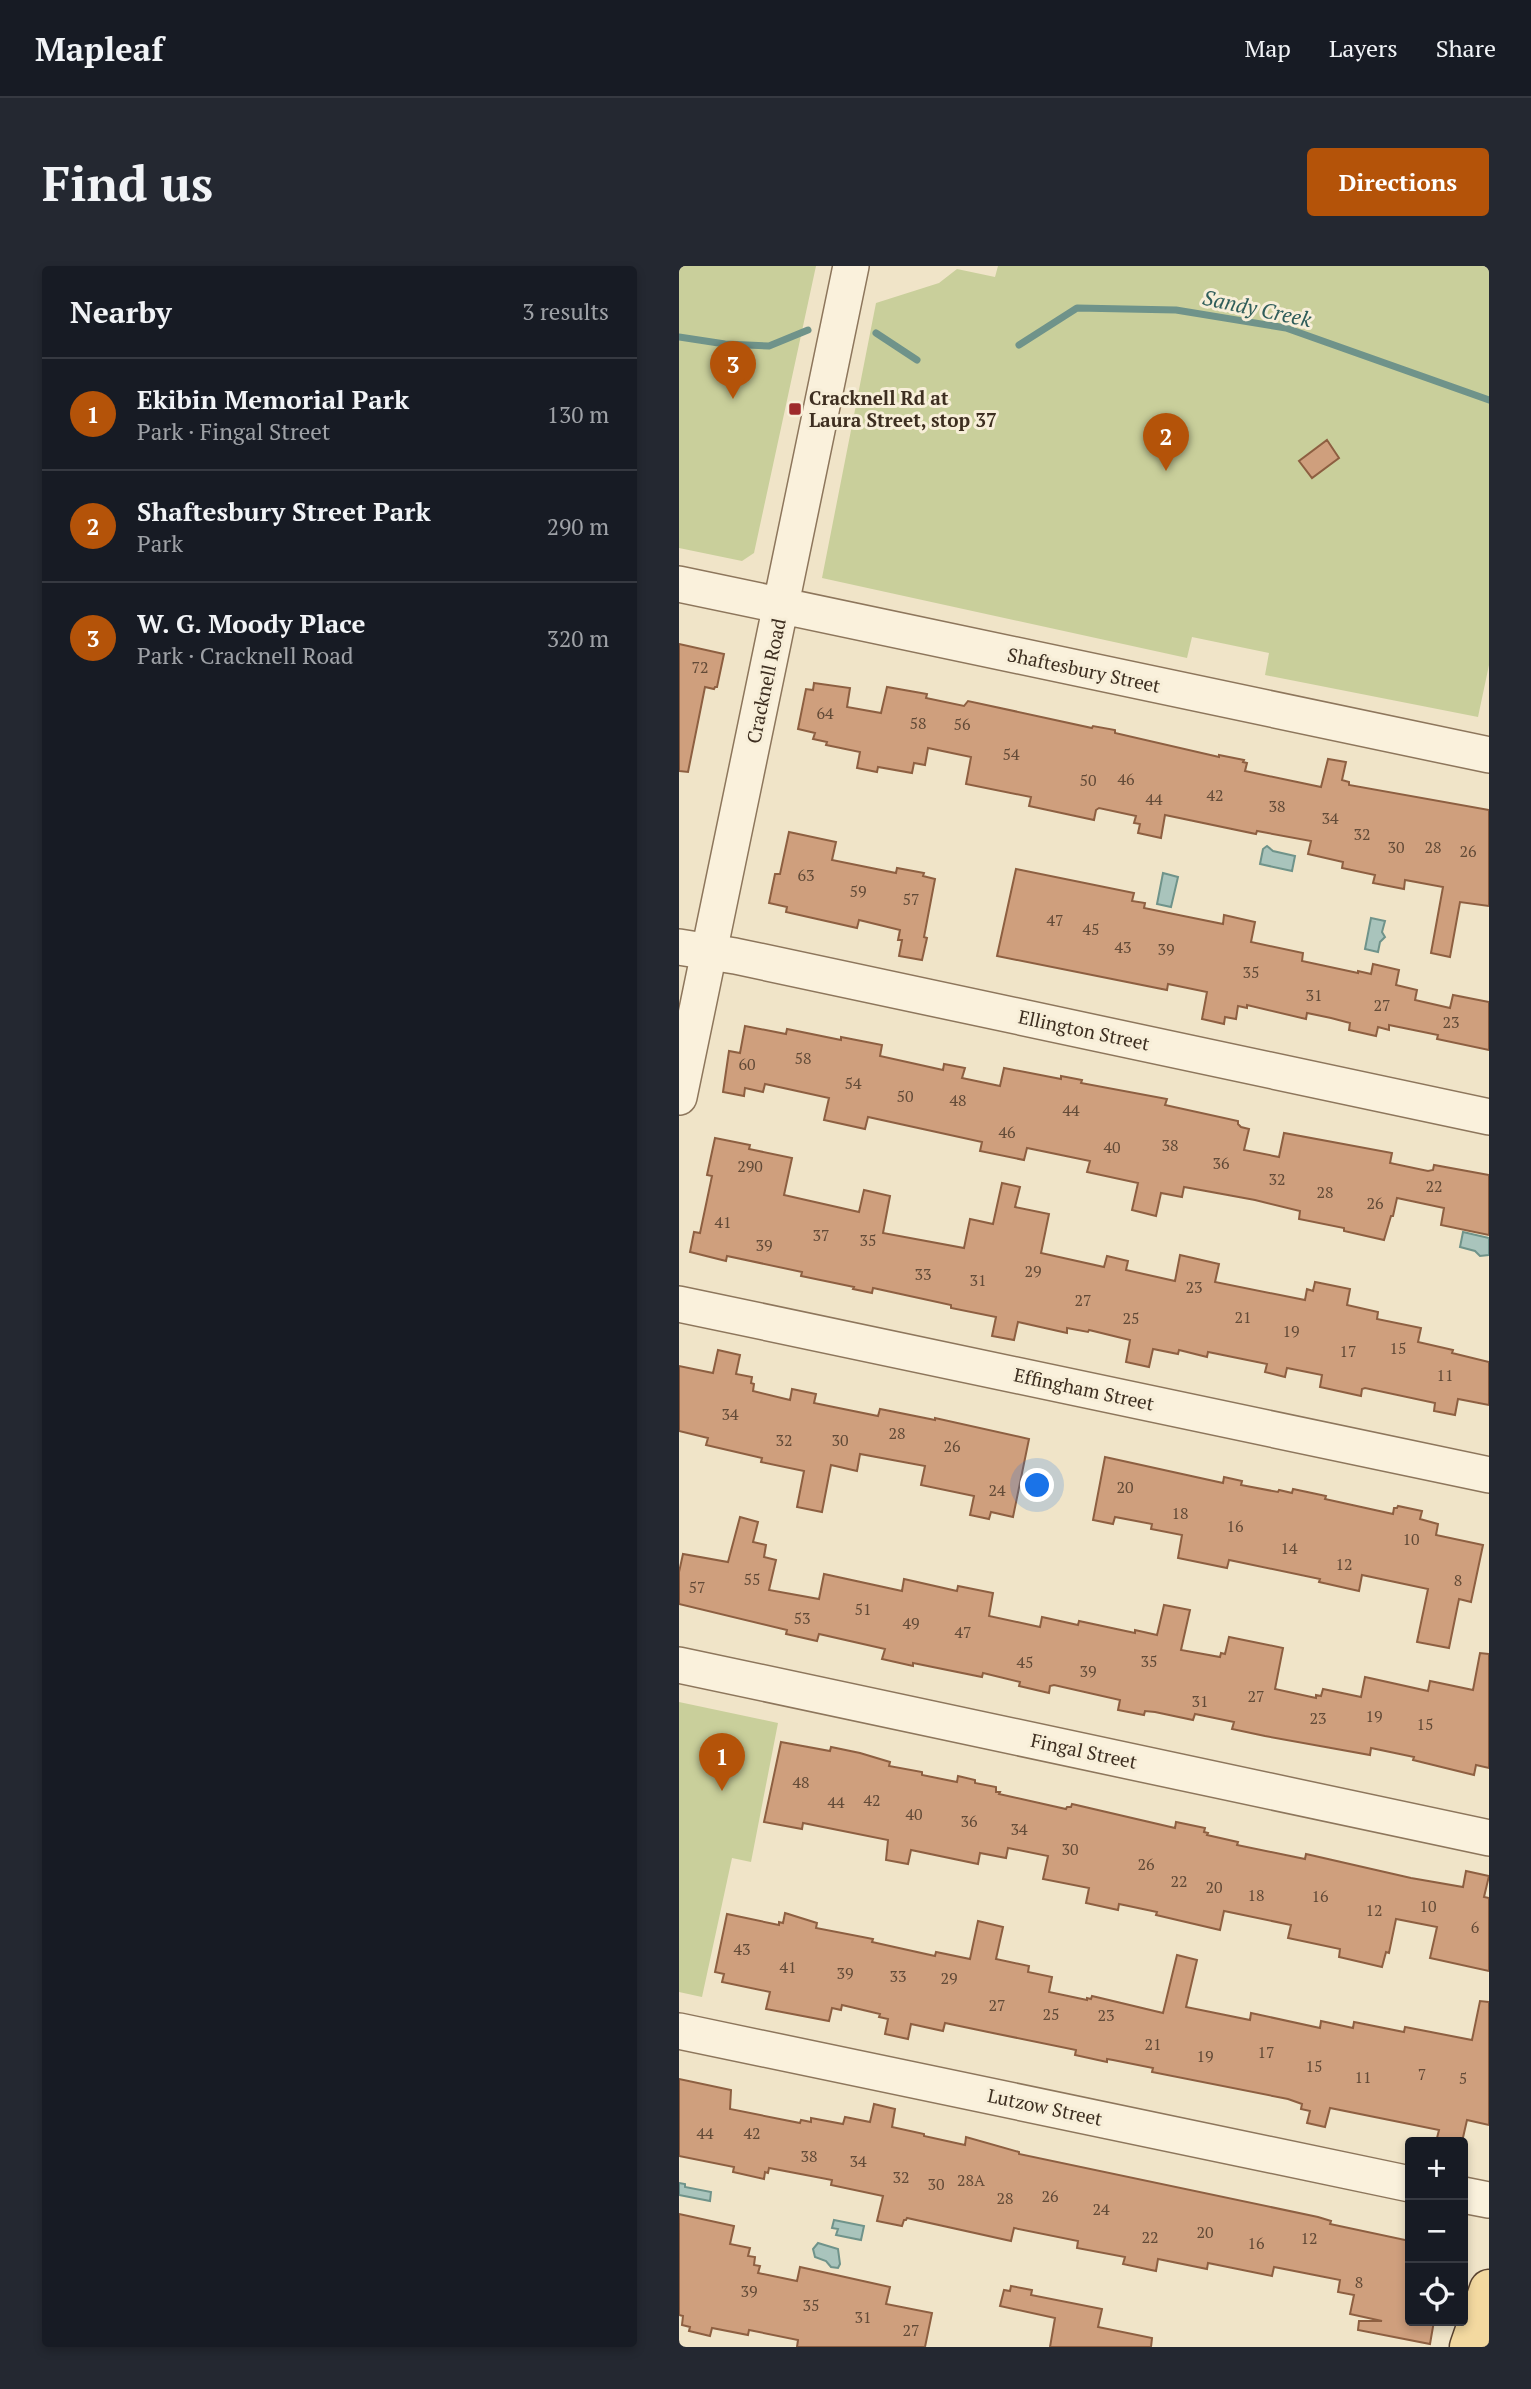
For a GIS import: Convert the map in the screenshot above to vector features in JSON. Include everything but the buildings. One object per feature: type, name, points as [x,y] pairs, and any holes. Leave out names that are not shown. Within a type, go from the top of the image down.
[{"type":"main road","points":[[1469,2347],[1489,2290]]},
{"type":"street","name":"Cracknell Road","points":[[679,1097],[694,950],[782,605],[851,266]]},
{"type":"street","name":"Shaftesbury Street","points":[[679,584],[1489,755]]},
{"type":"street","name":"Ellington Street","points":[[694,950],[1489,1116]]},
{"type":"street","name":"Effingham Street","points":[[679,1304],[1489,1475]]},
{"type":"street","name":"Fingal Street","points":[[679,1665],[1489,1838]]},
{"type":"street","name":"Lutzow Street","points":[[679,2031],[1405,2183]]},
{"type":"street","points":[[1468,2196],[1489,2200]]},
{"type":"green space","points":[[679,266],[816,266],[754,553],[742,561],[679,548]]},
{"type":"green space","points":[[998,266],[1489,266],[1489,665],[1478,717],[1265,675],[1269,653],[1192,637],[1187,658],[822,578],[876,303],[939,283],[957,269],[995,277]]},
{"type":"green space","points":[[679,1702],[778,1723],[751,1862],[732,1858],[702,1997],[679,1992]]},
{"type":"water","points":[[1267,846],[1273,851],[1295,856],[1292,871],[1260,864],[1263,849]]},
{"type":"water","points":[[1163,873],[1178,877],[1171,907],[1157,904]]},
{"type":"water","points":[[1371,918],[1385,921],[1382,932],[1385,937],[1380,942],[1378,952],[1365,949]]},
{"type":"water","points":[[1463,1232],[1489,1238],[1489,1255],[1480,1256],[1475,1251],[1460,1247]]},
{"type":"water","points":[[679,2183],[685,2184],[685,2187],[711,2192],[710,2201],[679,2195]]},
{"type":"water","points":[[834,2220],[864,2226],[861,2240],[836,2235],[838,2229],[832,2228]]},
{"type":"water","points":[[818,2243],[838,2249],[838,2268],[831,2267],[826,2261],[815,2257],[813,2249]]},
{"type":"waterway","name":"Sandy Creek","points":[[1019,345],[1077,308],[1176,310],[1286,328],[1489,400]]},
{"type":"waterway","name":"Sandy Creek","points":[[679,337],[725,344],[769,346],[808,330]]},
{"type":"waterway","name":"Sandy Creek","points":[[876,333],[917,360]]},
{"type":"place","name":"W. G. Moody Place","points":[[733,399]]},
{"type":"place","name":"Cracknell Rd at Laura Street, stop 37","points":[[795,409]]},
{"type":"place","name":"Shaftesbury Street Park","points":[[1166,471]]},
{"type":"place","name":"Ekibin Memorial Park","points":[[722,1791]]}]
